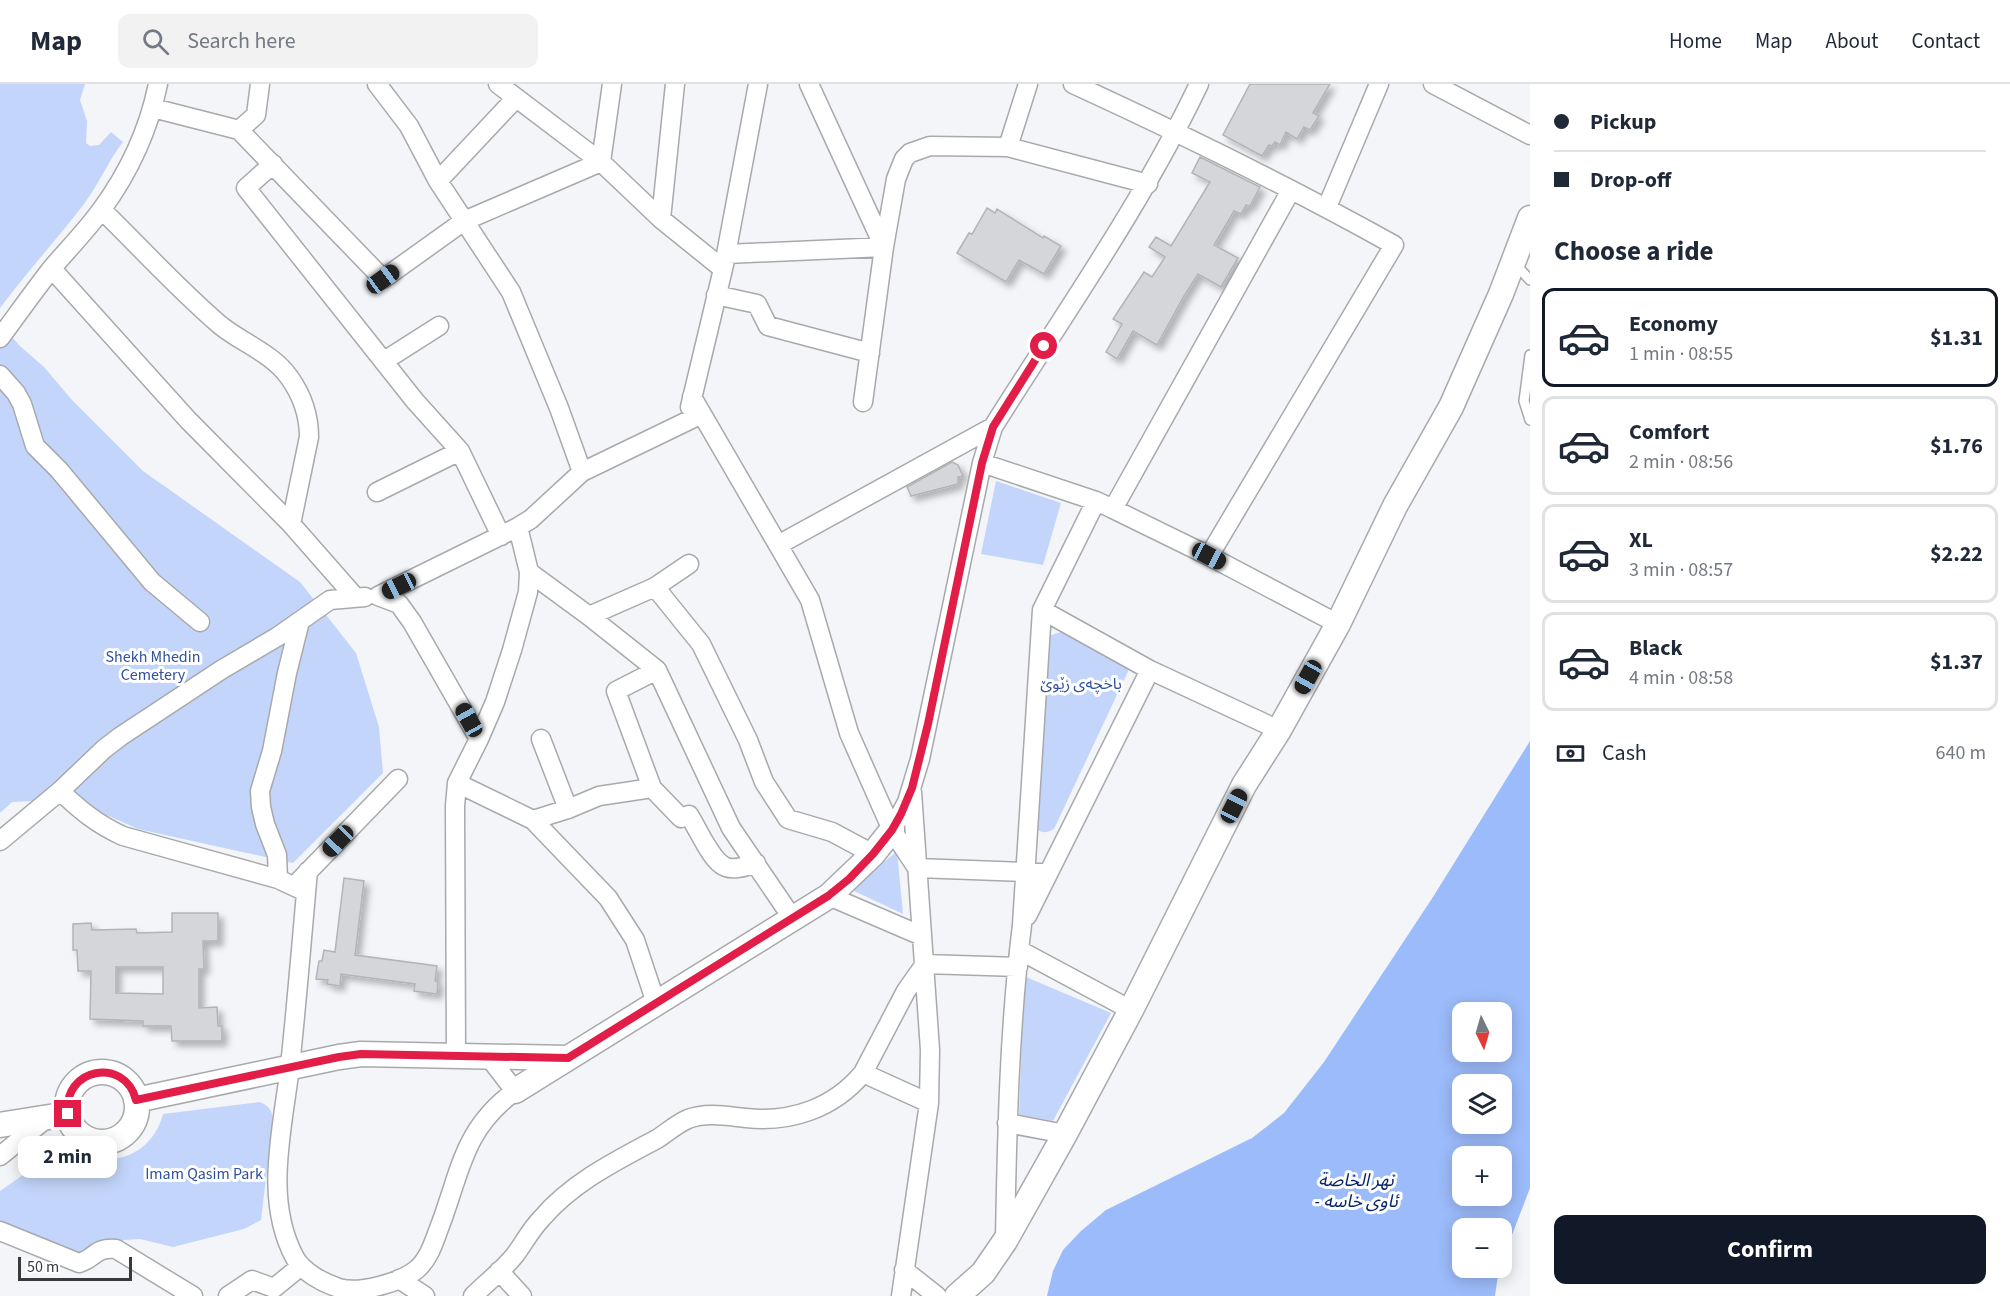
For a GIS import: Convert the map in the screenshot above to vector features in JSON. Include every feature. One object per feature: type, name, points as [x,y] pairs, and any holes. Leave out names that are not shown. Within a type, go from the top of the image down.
[{"type":"street","points":[[0,338],[52,268],[102,210],[130,164],[153,108],[158,84]]},
{"type":"street","points":[[239,130],[256,115],[260,84]]},
{"type":"street","points":[[377,84],[409,126],[438,181],[511,292],[559,408],[582,472]]},
{"type":"street","points":[[498,84],[601,162],[661,219],[725,262],[884,247]]},
{"type":"street","points":[[601,162],[612,84]]},
{"type":"street","points":[[661,219],[675,84]]},
{"type":"street","points":[[758,84],[725,262],[692,397],[694,418],[778,545],[810,600],[849,733],[892,830],[917,868]]},
{"type":"street","points":[[809,84],[884,247]]},
{"type":"street","points":[[1008,147],[1028,84]]},
{"type":"street","points":[[1073,84],[1105,91],[1176,132],[1326,207],[1394,245],[1209,556]]},
{"type":"street","points":[[300,621],[272,751],[260,791],[265,824],[277,855],[293,886],[290,1067],[280,1137],[277,1190],[288,1242],[294,1257],[301,1266],[330,1285],[349,1290],[370,1288],[399,1279],[416,1269],[429,1253],[474,1134],[495,1106],[515,1091],[828,896],[873,854],[892,830],[912,788],[928,724],[982,463],[993,427],[1148,184],[1199,84]]},
{"type":"street","points":[[1326,207],[1379,84]]},
{"type":"street","points":[[1433,84],[1530,135]]},
{"type":"street","points":[[438,181],[516,98]]},
{"type":"street","points":[[153,108],[239,130],[383,279],[464,221],[601,162]]},
{"type":"street","points":[[863,402],[884,247],[896,179],[904,159],[910,153],[930,146],[1008,147],[1148,184]]},
{"type":"street","points":[[273,164],[246,188],[416,401],[460,451],[501,536]]},
{"type":"street","points":[[1113,509],[1291,190]]},
{"type":"street","points":[[102,210],[212,317],[237,338],[278,363],[299,392],[307,415],[309,436],[291,524]]},
{"type":"street","points":[[957,1296],[983,1273],[1005,1241],[1131,1010],[1244,785],[1279,729],[1338,624],[1395,506],[1451,407],[1530,218]]},
{"type":"street","points":[[52,268],[188,420],[291,524],[356,598]]},
{"type":"street","points":[[716,295],[757,304],[768,326],[870,353]]},
{"type":"street","points":[[384,361],[439,326]]},
{"type":"street","points":[[0,375],[16,393],[22,404],[35,446],[59,470],[152,582],[200,622]]},
{"type":"street","points":[[0,841],[121,736],[330,600],[378,596],[501,536],[531,519],[582,472],[694,418]]},
{"type":"street","points":[[778,545],[993,427]]},
{"type":"street","points":[[377,492],[460,451]]},
{"type":"street","points":[[982,463],[1096,501],[1209,556],[1338,624]]},
{"type":"street","points":[[1005,1241],[1007,1123],[1026,871],[1042,610],[1096,501]]},
{"type":"street","points":[[456,1055],[455,806],[457,783],[495,702],[528,592],[529,572],[518,527]]},
{"type":"street","points":[[590,616],[655,586],[689,564]]},
{"type":"street","points":[[529,572],[590,616],[657,670],[731,828],[793,919]]},
{"type":"street","points":[[655,586],[701,644],[748,740],[764,782],[788,819],[832,832],[873,854]]},
{"type":"street","points":[[378,596],[399,604],[412,622],[479,739]]},
{"type":"street","points":[[1042,610],[1149,670],[1279,729]]},
{"type":"street","points":[[657,670],[616,691],[652,788],[681,818],[689,815],[717,863],[730,869],[756,863]]},
{"type":"street","points":[[1022,925],[1149,670]]},
{"type":"street","points":[[541,739],[568,809]]},
{"type":"street","points":[[293,886],[398,780]]},
{"type":"street","points":[[457,783],[533,820],[608,898],[635,939],[656,1003]]},
{"type":"street","points":[[533,820],[599,796],[652,788]]},
{"type":"street","points":[[901,1296],[929,1103],[930,1050],[912,788]]},
{"type":"street","points":[[60,791],[87,817],[123,836],[293,886]]},
{"type":"street","points":[[917,868],[1048,873]]},
{"type":"street","points":[[828,896],[922,936]]},
{"type":"street","points":[[925,964],[1018,959],[1131,1010]]},
{"type":"street","points":[[472,1296],[513,1257],[542,1218],[564,1196],[595,1173],[660,1137],[682,1122],[707,1115],[770,1119],[806,1112],[839,1096],[855,1083],[863,1072],[906,991],[925,964]]},
{"type":"street","points":[[136,1100],[361,1054],[568,1058]]},
{"type":"street","points":[[488,1056],[515,1091]]},
{"type":"street","points":[[0,1125],[57,1116],[90,1140],[107,1142],[118,1138],[131,1127],[137,1111],[136,1100],[132,1089],[121,1077],[105,1072],[94,1073],[83,1078],[74,1086],[57,1116],[0,1156]]},
{"type":"street","points":[[863,1072],[929,1103]]},
{"type":"street","points":[[1007,1123],[1065,1134]]},
{"type":"street","points":[[0,1231],[79,1263],[83,1263],[94,1253],[106,1248],[116,1249],[193,1296]]},
{"type":"street","points":[[228,1296],[252,1280],[274,1288],[301,1266]]},
{"type":"street","points":[[499,1270],[522,1296]]},
{"type":"street","points":[[904,1270],[937,1296]]},
{"type":"street","points":[[399,1279],[425,1296]]},
{"type":"lane","points":[[1513,262],[1530,280]]},
{"type":"lane","points":[[1530,355],[1524,401],[1530,420]]},
{"type":"green space","points":[[0,84],[85,84],[80,100],[87,121],[86,143],[90,146],[99,145],[111,132],[123,142],[84,204],[0,308]]},
{"type":"green space","name":"Shekh Mhedin Cemetery","points":[[0,324],[143,471],[300,582],[356,653],[379,727],[383,773],[293,863],[138,829],[77,799],[12,802],[0,813]]},
{"type":"green space","points":[[996,481],[1061,503],[1043,565],[981,554]]},
{"type":"green space","name":"باخچەی زێوێ","points":[[1061,632],[1131,665],[1054,829],[1043,832],[1033,826],[1048,636]]},
{"type":"green space","points":[[897,851],[903,914],[852,890]]},
{"type":"green space","points":[[1024,978],[1111,1013],[1053,1121],[1019,1115]]},
{"type":"green space","name":"Imam Qasim Park","points":[[259,1102],[269,1108],[273,1120],[261,1220],[244,1229],[173,1247],[140,1239],[124,1240],[90,1269],[72,1266],[0,1228],[0,1191],[53,1154],[55,1145],[64,1140],[78,1151],[92,1157],[107,1159],[122,1157],[135,1152],[147,1143],[157,1130],[163,1114]]},
{"type":"water","name":"نهر الخاصة - ئاوی خاسە","points":[[1530,741],[1530,1188],[1512,1235],[1512,1218],[1452,1218],[1452,1278],[1498,1278],[1495,1296],[1047,1296],[1053,1271],[1063,1250],[1081,1231],[1106,1210],[1252,1138],[1284,1113],[1324,1062],[1433,897]]},
{"type":"building","points":[[1250,84],[1330,84],[1313,113],[1319,116],[1310,130],[1304,127],[1297,139],[1286,132],[1280,145],[1275,142],[1272,146],[1269,145],[1262,156],[1223,135]]},
{"type":"building","points":[[1200,157],[1260,187],[1250,206],[1246,205],[1241,214],[1234,211],[1214,245],[1238,258],[1221,287],[1198,274],[1157,345],[1133,331],[1117,359],[1106,352],[1122,324],[1113,319],[1144,272],[1152,277],[1165,257],[1149,247],[1156,237],[1171,246],[1210,182],[1192,173]]},
{"type":"building","points":[[987,208],[995,213],[997,209],[1043,238],[1044,236],[1061,246],[1044,274],[1019,260],[1006,282],[957,253],[969,233],[972,234]]},
{"type":"building","points":[[952,462],[958,465],[963,476],[958,477],[958,484],[911,496],[907,487]]},
{"type":"building","points":[[344,878],[364,881],[355,955],[437,966],[435,981],[438,982],[437,994],[414,991],[415,984],[341,974],[340,986],[327,984],[328,980],[316,979],[319,961],[322,961],[324,950],[335,952]]},
{"type":"building","points":[[172,913],[218,913],[218,941],[203,941],[204,969],[199,969],[199,1008],[217,1007],[218,1026],[222,1026],[222,1041],[172,1041],[171,1026],[143,1026],[143,1021],[90,1019],[91,971],[78,971],[77,950],[73,950],[73,924],[91,923],[92,930],[136,929],[137,933],[172,932]],"holes":[[[116,967],[163,967],[163,994],[116,993]]]},
{"type":"route","points":[[68,1114],[67,1102],[74,1086],[88,1075],[99,1072],[121,1077],[132,1089],[136,1100],[361,1054],[568,1058],[828,896],[849,879],[873,854],[892,830],[907,801],[928,724],[982,463],[993,427],[1044,346]]}]
